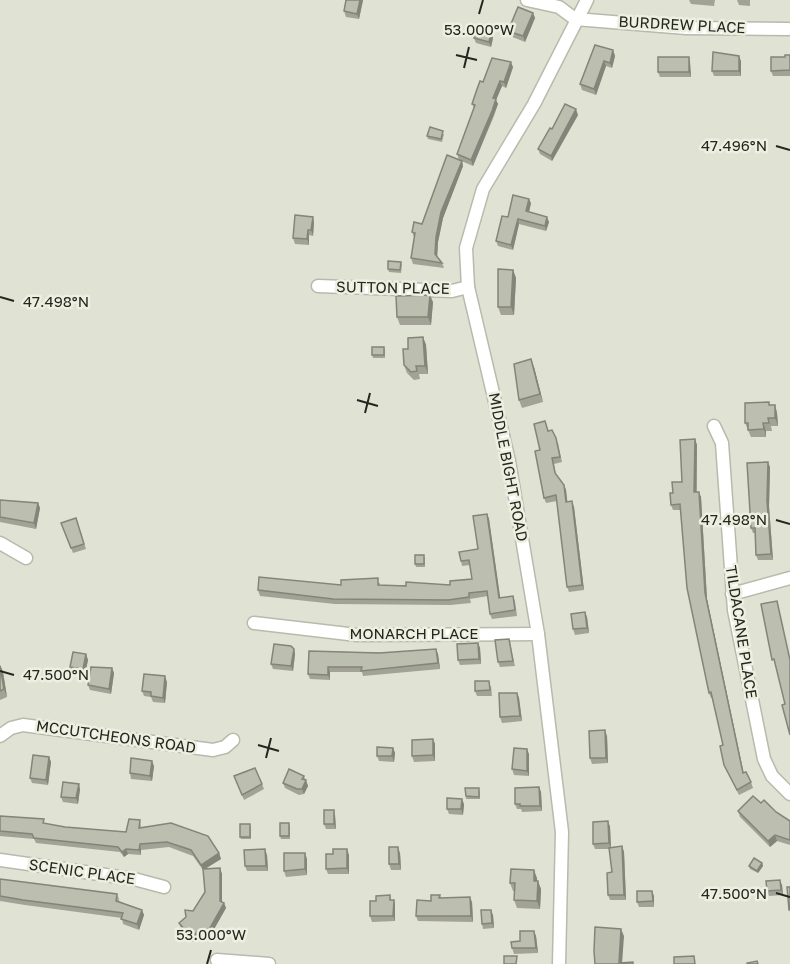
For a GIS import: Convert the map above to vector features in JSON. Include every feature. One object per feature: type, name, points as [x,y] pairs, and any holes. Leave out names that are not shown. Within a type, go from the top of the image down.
[{"type":"street","points":[[527,0],[559,7],[575,19]]},
{"type":"street","name":"MIDDLE BIGHT ROAD","points":[[559,964],[562,832],[538,634],[509,461],[468,287],[466,248],[483,189],[534,104],[575,19],[587,0]]},
{"type":"street","name":"BURDREW PLACE","points":[[575,19],[686,28],[788,29]]},
{"type":"street","name":"SUTTON PLACE","points":[[318,286],[452,291],[468,287]]},
{"type":"street","name":"TILDACANE PLACE","points":[[714,426],[722,443],[732,594],[761,749],[772,776],[790,794]]},
{"type":"street","points":[[0,543],[26,558]]},
{"type":"street","points":[[732,594],[790,578]]},
{"type":"street","name":"MONARCH PLACE","points":[[254,623],[357,635],[538,634]]},
{"type":"street","name":"MCCUTCHEONS ROAD","points":[[0,736],[11,728],[23,725],[213,750],[225,747],[233,740]]},
{"type":"street","name":"SCENIC PLACE","points":[[0,860],[134,879],[164,887]]},
{"type":"street","points":[[217,960],[269,964]]},
{"type":"building","points":[[346,0],[360,0],[357,14],[344,11]]},
{"type":"building","points":[[518,7],[533,13],[523,36],[508,31]]},
{"type":"building","points":[[477,29],[491,33],[489,42],[474,38]]},
{"type":"building","points":[[595,45],[613,50],[610,63],[604,61],[594,89],[580,84]]},
{"type":"building","points":[[713,52],[739,56],[739,71],[712,71]]},
{"type":"building","points":[[785,55],[790,55],[790,70],[771,71],[771,57],[785,57]]},
{"type":"building","points":[[658,57],[689,57],[689,72],[658,72]]},
{"type":"building","points":[[492,58],[511,62],[504,82],[500,81],[493,98],[496,99],[492,111],[471,160],[457,154],[475,105],[472,104],[480,81],[483,82]]},
{"type":"building","points":[[565,104],[576,109],[551,156],[538,149]]},
{"type":"building","points":[[430,127],[443,131],[441,139],[427,136]]},
{"type":"building","points":[[447,155],[462,161],[441,212],[436,237],[435,254],[442,263],[411,258],[415,233],[412,232],[414,222],[422,224]]},
{"type":"building","points":[[513,195],[529,199],[526,211],[547,217],[545,226],[518,219],[511,245],[496,241],[502,216],[508,217]]},
{"type":"building","points":[[295,215],[313,217],[307,239],[293,238]]},
{"type":"building","points":[[388,261],[401,262],[400,270],[388,269]]},
{"type":"building","points":[[498,269],[513,270],[511,307],[498,307]]},
{"type":"building","points":[[430,295],[428,317],[397,317],[396,296]]},
{"type":"building","points":[[423,337],[425,366],[416,366],[417,371],[411,372],[404,365],[403,349],[408,349],[408,338]]},
{"type":"building","points":[[372,347],[384,347],[384,355],[372,355]]},
{"type":"building","points":[[531,359],[540,394],[519,400],[514,364]]},
{"type":"building","points":[[769,402],[769,405],[775,405],[775,418],[768,418],[769,423],[763,423],[764,429],[748,430],[748,423],[745,423],[745,403]]},
{"type":"building","points":[[545,421],[548,431],[552,430],[556,438],[560,457],[552,458],[555,473],[564,485],[566,502],[572,501],[582,585],[567,587],[556,495],[544,498],[535,451],[540,450],[534,424]]},
{"type":"building","points":[[695,439],[694,492],[699,492],[705,593],[743,773],[746,772],[751,782],[737,790],[724,765],[720,746],[723,745],[711,692],[709,693],[687,588],[680,504],[671,505],[672,482],[682,482],[680,440]]},
{"type":"building","points":[[768,462],[767,501],[771,554],[756,555],[755,528],[751,528],[747,463]]},
{"type":"building","points":[[0,500],[38,503],[34,523],[0,517]]},
{"type":"building","points":[[487,514],[499,598],[513,596],[515,610],[490,614],[487,591],[469,593],[469,597],[448,600],[333,599],[258,590],[259,577],[341,585],[341,580],[378,578],[378,585],[406,586],[406,582],[450,585],[450,581],[472,579],[469,560],[461,561],[459,552],[478,549],[473,516]]},
{"type":"building","points":[[76,518],[84,544],[71,548],[61,523]]},
{"type":"building","points":[[415,555],[424,555],[424,564],[415,564]]},
{"type":"building","points":[[777,601],[790,660],[790,735],[782,705],[785,704],[774,659],[772,660],[761,604]]},
{"type":"building","points":[[585,612],[587,628],[573,629],[571,614]]},
{"type":"building","points":[[509,639],[513,661],[498,662],[495,640]]},
{"type":"building","points":[[478,643],[479,659],[458,660],[457,644]]},
{"type":"building","points":[[274,644],[291,646],[294,649],[291,666],[271,664]]},
{"type":"building","points":[[436,649],[438,663],[361,671],[362,667],[328,667],[328,675],[308,674],[309,651],[379,653]]},
{"type":"building","points":[[73,652],[86,654],[83,669],[70,667]]},
{"type":"building","points":[[0,666],[4,689],[0,691]]},
{"type":"building","points":[[91,667],[112,668],[109,689],[88,685]]},
{"type":"building","points":[[144,674],[165,676],[163,698],[151,696],[151,692],[142,691]]},
{"type":"building","points":[[475,681],[489,681],[490,690],[475,691]]},
{"type":"building","points":[[499,693],[517,693],[520,716],[500,717]]},
{"type":"building","points":[[605,730],[606,758],[590,758],[589,731]]},
{"type":"building","points":[[433,739],[433,755],[412,756],[412,740]]},
{"type":"building","points":[[377,747],[393,748],[392,756],[377,756]]},
{"type":"building","points":[[514,748],[527,749],[527,771],[512,769]]},
{"type":"building","points":[[33,755],[49,757],[46,780],[30,778]]},
{"type":"building","points":[[131,758],[152,761],[150,776],[130,773]]},
{"type":"building","points":[[255,768],[262,784],[242,795],[234,776]]},
{"type":"building","points":[[289,769],[304,776],[302,779],[306,780],[302,789],[283,783]]},
{"type":"building","points":[[63,782],[79,784],[76,798],[61,797]]},
{"type":"building","points":[[539,787],[540,806],[515,804],[515,788]]},
{"type":"building","points":[[465,788],[479,788],[479,797],[466,796]]},
{"type":"building","points":[[753,796],[761,803],[764,800],[790,821],[790,840],[775,835],[768,841],[738,811]]},
{"type":"building","points":[[447,798],[462,799],[461,809],[447,809]]},
{"type":"building","points":[[324,810],[334,810],[334,824],[324,824]]},
{"type":"building","points":[[0,816],[44,819],[43,823],[65,827],[126,832],[129,819],[140,820],[139,828],[171,823],[208,836],[219,853],[201,865],[191,850],[167,842],[140,844],[139,850],[126,849],[122,852],[118,847],[34,838],[32,834],[0,831]]},
{"type":"building","points":[[608,821],[609,843],[593,844],[593,822]]},
{"type":"building","points":[[280,823],[289,823],[289,836],[280,836]]},
{"type":"building","points":[[240,824],[250,824],[250,837],[240,837]]},
{"type":"building","points":[[622,846],[624,895],[608,895],[607,873],[612,872],[609,848]]},
{"type":"building","points":[[389,847],[398,847],[399,864],[389,864]]},
{"type":"building","points":[[265,849],[266,866],[245,866],[244,850]]},
{"type":"building","points":[[333,849],[347,849],[347,868],[326,869],[326,854],[333,854]]},
{"type":"building","points":[[284,853],[305,853],[305,869],[284,871]]},
{"type":"building","points":[[754,858],[762,863],[757,871],[749,866]]},
{"type":"building","points":[[220,868],[220,901],[224,903],[207,933],[202,928],[191,937],[179,923],[186,917],[185,910],[193,911],[205,892],[203,869]]},
{"type":"building","points":[[511,869],[534,870],[534,881],[538,881],[537,901],[514,900],[515,883],[510,883]]},
{"type":"building","points":[[0,879],[117,894],[116,901],[142,910],[137,924],[121,919],[123,913],[0,896]]},
{"type":"building","points":[[780,880],[781,890],[767,891],[766,881]]},
{"type":"building","points":[[787,887],[790,887],[790,910],[789,910]]},
{"type":"building","points":[[637,891],[652,891],[653,901],[637,902]]},
{"type":"building","points":[[390,895],[390,900],[394,900],[393,916],[370,916],[370,901],[376,901],[376,896]]},
{"type":"building","points":[[431,895],[440,895],[439,898],[470,897],[471,916],[416,916],[417,900],[431,901]]},
{"type":"building","points":[[481,910],[491,910],[492,923],[482,924]]},
{"type":"building","points":[[595,927],[621,929],[619,963],[633,962],[633,964],[595,964]]},
{"type":"building","points":[[520,931],[534,931],[536,948],[512,948],[511,942],[520,941]]},
{"type":"building","points":[[504,956],[517,956],[516,964],[504,964]]},
{"type":"building","points":[[694,956],[695,964],[674,964],[674,957]]}]
